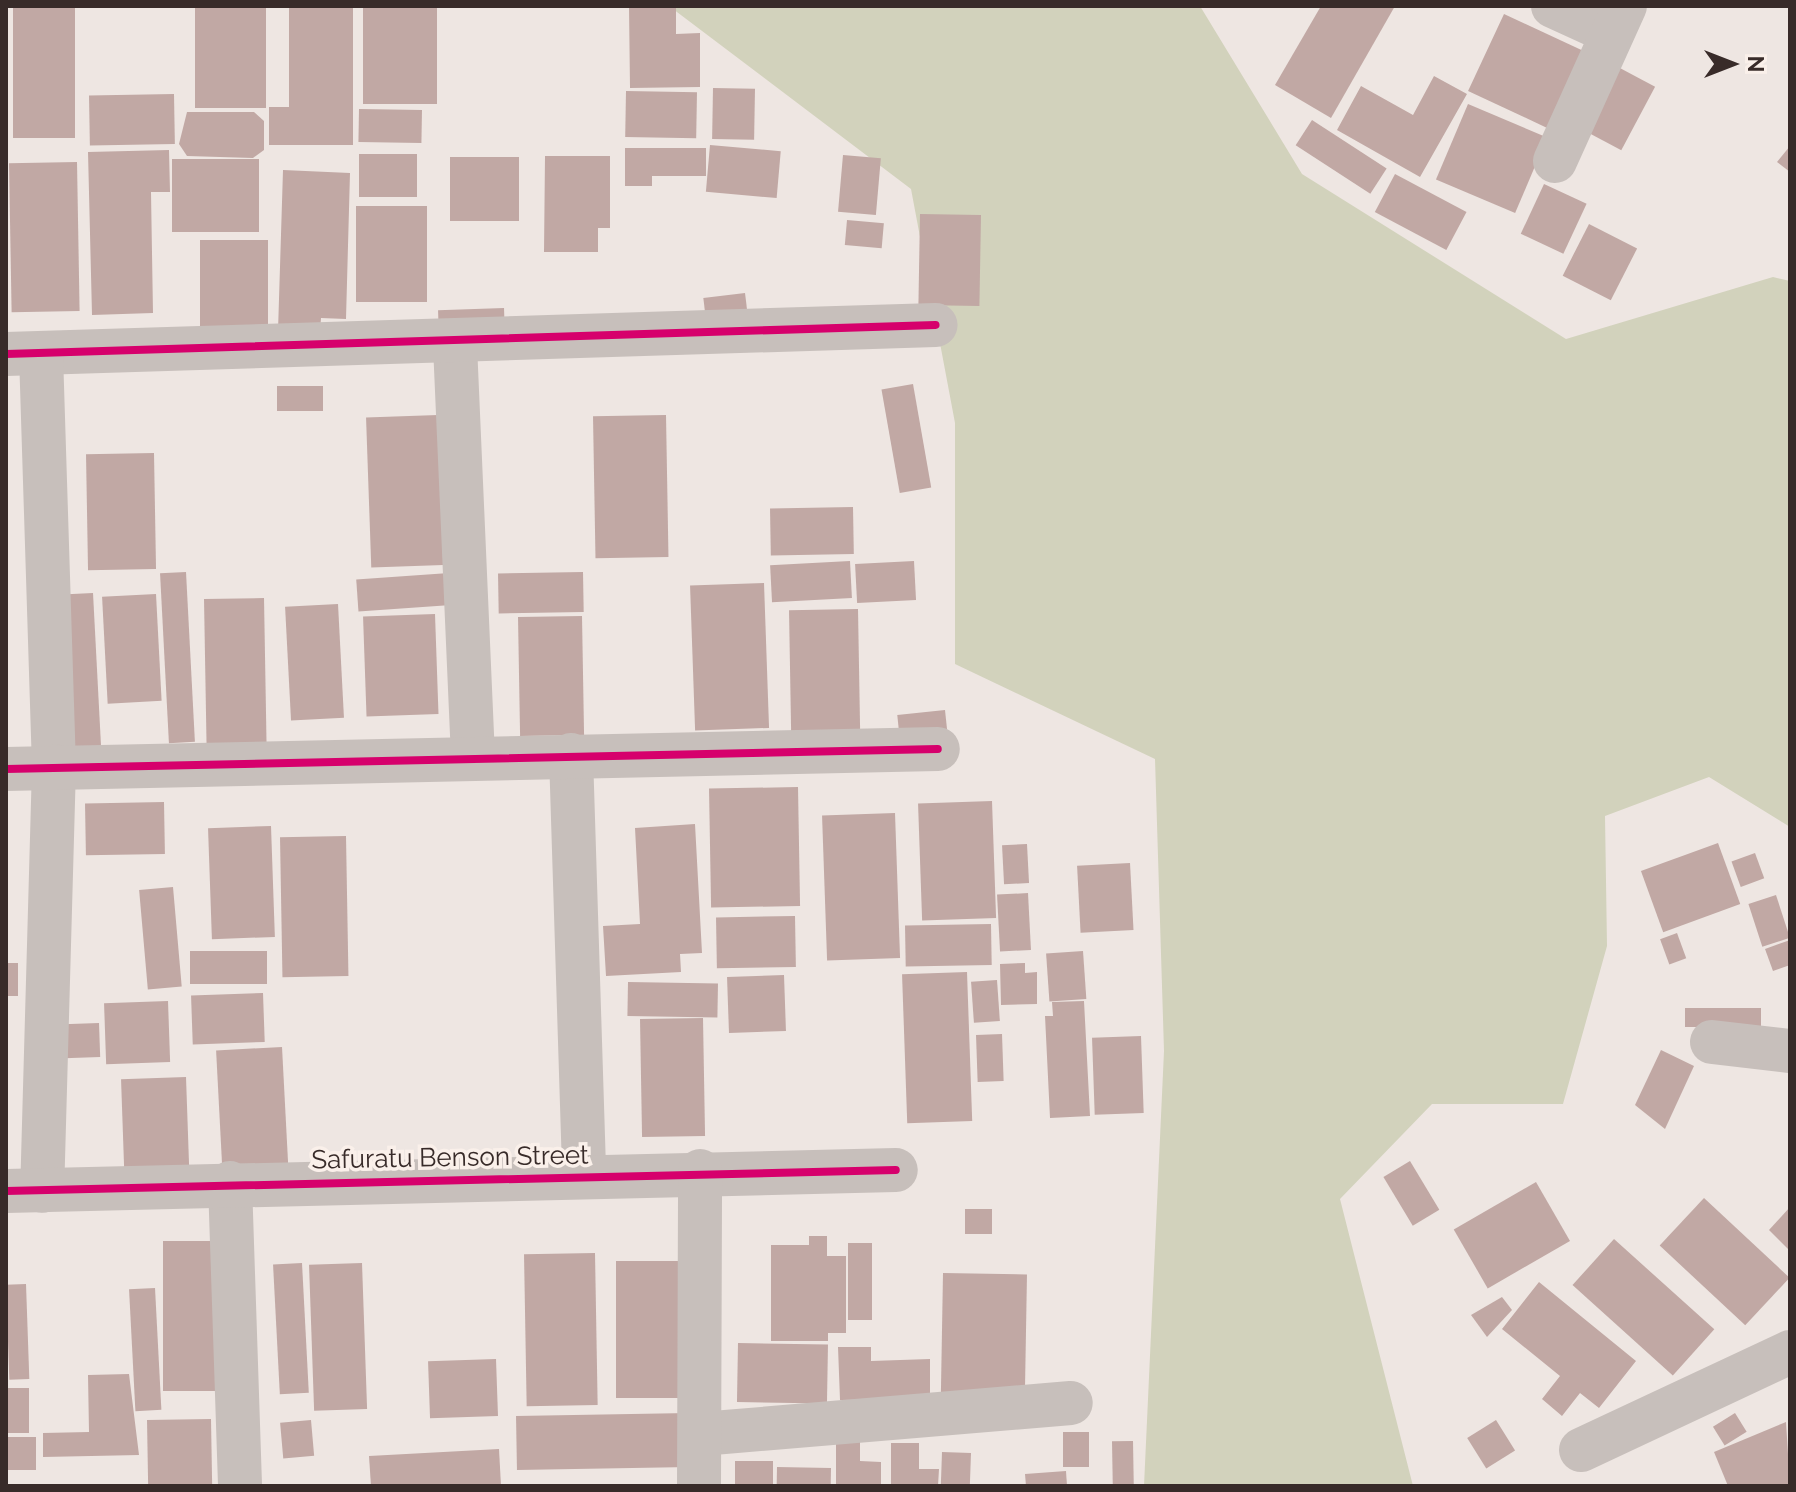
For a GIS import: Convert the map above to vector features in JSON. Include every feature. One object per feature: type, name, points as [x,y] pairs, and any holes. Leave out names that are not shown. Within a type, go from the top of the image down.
[{"type":"street","points":[[1553,6],[1618,20],[1555,161]]},
{"type":"street","points":[[24,1191],[54,766],[24,354],[455,345],[936,325]]},
{"type":"street","points":[[455,345],[473,756]]},
{"type":"street","points":[[6,769],[473,756],[938,749]]},
{"type":"street","points":[[571,755],[584,1176]]},
{"type":"street","points":[[1712,1042],[1790,1051]]},
{"type":"street","name":"Safuratu Benson Street","points":[[24,1191],[700,1171],[896,1170]]},
{"type":"street","points":[[699,1486],[700,1171]]},
{"type":"street","points":[[230,1183],[240,1486]]},
{"type":"street","points":[[1581,1450],[1790,1352]]},
{"type":"street","points":[[701,1434],[1071,1403]]},
{"type":"green space","points":[[669,6],[1200,6],[1302,174],[1566,339],[1773,277],[1790,281],[1790,827],[1709,777],[1605,816],[1607,946],[1563,1104],[1432,1104],[1340,1199],[1413,1486],[1144,1486],[1164,1051],[1155,759],[955,664],[955,423],[911,189]]},
{"type":"building","points":[[13,6],[75,6],[75,138],[13,138]]},
{"type":"building","points":[[195,6],[266,6],[266,108],[195,108]]},
{"type":"building","points":[[289,6],[353,6],[353,145],[269,145],[269,107],[289,107]]},
{"type":"building","points":[[363,6],[437,6],[437,104],[363,104]]},
{"type":"building","points":[[629,6],[676,6],[676,34],[700,33],[700,87],[630,88]]},
{"type":"building","points":[[1321,6],[1395,6],[1331,118],[1275,85]]},
{"type":"building","points":[[1504,14],[1585,52],[1549,129],[1468,91]]},
{"type":"building","points":[[1618,67],[1655,87],[1621,150],[1584,131]]},
{"type":"building","points":[[1434,76],[1467,94],[1420,177],[1337,130],[1361,86],[1413,115]]},
{"type":"building","points":[[713,88],[755,89],[754,140],[712,139]]},
{"type":"building","points":[[626,91],[697,92],[696,138],[625,137]]},
{"type":"building","points":[[174,94],[175,144],[90,145],[89,95]]},
{"type":"building","points":[[1468,104],[1547,138],[1515,213],[1436,179]]},
{"type":"building","points":[[359,109],[422,110],[421,143],[358,142]]},
{"type":"building","points":[[187,112],[254,112],[264,121],[264,150],[253,158],[187,156],[179,144]]},
{"type":"building","points":[[1312,120],[1387,168],[1370,194],[1296,145]]},
{"type":"building","points":[[710,145],[781,151],[777,198],[706,192]]},
{"type":"building","points":[[1790,146],[1790,172],[1777,162]]},
{"type":"building","points":[[625,148],[706,148],[706,176],[652,176],[652,186],[625,186]]},
{"type":"building","points":[[169,150],[170,192],[151,192],[153,313],[92,315],[88,152]]},
{"type":"building","points":[[359,154],[417,154],[417,197],[359,197]]},
{"type":"building","points":[[843,155],[881,158],[876,215],[838,212]]},
{"type":"building","points":[[545,156],[610,156],[610,228],[598,228],[598,252],[544,252]]},
{"type":"building","points":[[450,157],[519,157],[519,221],[450,221]]},
{"type":"building","points":[[172,159],[259,159],[259,232],[172,232]]},
{"type":"building","points":[[77,162],[80,311],[12,312],[9,163]]},
{"type":"building","points":[[283,170],[350,173],[346,319],[321,318],[320,332],[278,331]]},
{"type":"building","points":[[1395,174],[1467,212],[1446,250],[1375,212]]},
{"type":"building","points":[[1544,184],[1587,204],[1563,254],[1521,234]]},
{"type":"building","points":[[356,206],[427,206],[427,302],[356,302]]},
{"type":"building","points":[[920,214],[981,215],[979,306],[918,305]]},
{"type":"building","points":[[847,220],[884,223],[882,248],[845,245]]},
{"type":"building","points":[[1589,224],[1637,249],[1611,300],[1563,276]]},
{"type":"building","points":[[200,240],[268,240],[268,329],[200,329]]},
{"type":"building","points":[[745,293],[748,319],[706,324],[703,298]]},
{"type":"building","points":[[504,308],[505,333],[439,335],[438,310]]},
{"type":"building","points":[[913,384],[931,487],[900,493],[881,390]]},
{"type":"building","points":[[277,386],[323,386],[323,411],[277,411]]},
{"type":"building","points":[[438,415],[443,565],[371,567],[366,418]]},
{"type":"building","points":[[666,415],[668,557],[595,558],[593,416]]},
{"type":"building","points":[[154,453],[156,569],[88,570],[86,454]]},
{"type":"building","points":[[853,507],[854,554],[771,555],[770,508]]},
{"type":"building","points":[[850,561],[852,598],[772,602],[770,565]]},
{"type":"building","points":[[914,561],[916,600],[857,603],[855,564]]},
{"type":"building","points":[[186,572],[195,742],[169,743],[160,573]]},
{"type":"building","points":[[583,572],[584,612],[499,613],[498,573]]},
{"type":"building","points":[[449,573],[451,605],[358,611],[356,579]]},
{"type":"building","points":[[764,583],[769,728],[695,730],[690,586]]},
{"type":"building","points":[[93,593],[102,757],[71,758],[62,595]]},
{"type":"building","points":[[156,594],[162,701],[108,704],[102,597]]},
{"type":"building","points":[[264,598],[267,747],[207,748],[204,599]]},
{"type":"building","points":[[338,604],[344,718],[291,721],[285,607]]},
{"type":"building","points":[[858,609],[860,734],[791,735],[789,610]]},
{"type":"building","points":[[435,614],[438,714],[367,716],[363,617]]},
{"type":"building","points":[[582,616],[584,735],[520,736],[518,617]]},
{"type":"building","points":[[945,710],[948,737],[900,742],[897,715]]},
{"type":"building","points":[[798,787],[800,906],[711,908],[709,789]]},
{"type":"building","points":[[992,801],[996,918],[922,921],[918,804]]},
{"type":"building","points":[[164,802],[165,854],[86,855],[85,803]]},
{"type":"building","points":[[895,813],[900,958],[827,960],[822,816]]},
{"type":"building","points":[[695,824],[702,953],[680,954],[681,972],[606,976],[603,926],[640,924],[635,828]]},
{"type":"building","points":[[271,826],[275,937],[212,939],[208,828]]},
{"type":"building","points":[[346,836],[348,976],[282,977],[280,837]]},
{"type":"building","points":[[1718,843],[1740,904],[1663,932],[1641,871]]},
{"type":"building","points":[[1027,844],[1029,883],[1004,884],[1002,845]]},
{"type":"building","points":[[1755,853],[1764,878],[1741,887],[1732,862]]},
{"type":"building","points":[[1130,863],[1134,930],[1081,933],[1077,866]]},
{"type":"building","points":[[173,887],[182,987],[148,990],[139,890]]},
{"type":"building","points":[[1028,893],[1031,950],[1000,952],[997,895]]},
{"type":"building","points":[[1776,895],[1790,938],[1762,947],[1748,904]]},
{"type":"building","points":[[795,916],[796,967],[717,968],[716,917]]},
{"type":"building","points":[[991,924],[992,965],[906,966],[905,926]]},
{"type":"building","points":[[1677,933],[1686,958],[1669,965],[1660,939]]},
{"type":"building","points":[[1790,940],[1790,965],[1773,971],[1765,949]]},
{"type":"building","points":[[190,951],[267,951],[267,984],[190,984]]},
{"type":"building","points":[[1083,951],[1086,999],[1049,1001],[1046,954]]},
{"type":"building","points":[[6,963],[18,963],[18,996],[6,996]]},
{"type":"building","points":[[1025,963],[1025,973],[1037,972],[1037,1004],[1001,1005],[1000,964]]},
{"type":"building","points":[[967,972],[972,1121],[907,1123],[902,974]]},
{"type":"building","points":[[784,975],[786,1031],[729,1033],[727,977]]},
{"type":"building","points":[[997,980],[1000,1021],[974,1023],[971,982]]},
{"type":"building","points":[[628,982],[718,984],[717,1018],[627,1016]]},
{"type":"building","points":[[263,993],[265,1042],[193,1044],[191,996]]},
{"type":"building","points":[[168,1001],[170,1062],[106,1064],[104,1003]]},
{"type":"building","points":[[1084,1001],[1090,1116],[1050,1118],[1045,1016],[1053,1016],[1052,1002]]},
{"type":"building","points":[[1685,1008],[1761,1008],[1761,1027],[1685,1027]]},
{"type":"building","points":[[703,1018],[705,1136],[642,1137],[640,1019]]},
{"type":"building","points":[[99,1023],[100,1057],[64,1058],[63,1024]]},
{"type":"building","points":[[1002,1034],[1004,1081],[978,1082],[976,1035]]},
{"type":"building","points":[[1141,1036],[1144,1113],[1095,1115],[1092,1038]]},
{"type":"building","points":[[282,1047],[288,1168],[222,1171],[216,1050]]},
{"type":"building","points":[[1661,1050],[1694,1066],[1665,1129],[1635,1105]]},
{"type":"building","points":[[186,1077],[189,1175],[124,1177],[121,1079]]},
{"type":"building","points":[[1410,1161],[1439,1210],[1413,1226],[1383,1177]]},
{"type":"building","points":[[1536,1182],[1570,1241],[1488,1288],[1454,1230]]},
{"type":"building","points":[[1704,1198],[1790,1278],[1745,1325],[1660,1246]]},
{"type":"building","points":[[1790,1207],[1790,1251],[1769,1230]]},
{"type":"building","points":[[965,1209],[992,1209],[992,1234],[965,1234]]},
{"type":"building","points":[[809,1236],[827,1236],[827,1256],[846,1256],[846,1333],[828,1333],[828,1341],[771,1341],[771,1245],[809,1245]]},
{"type":"building","points":[[1614,1239],[1714,1329],[1673,1375],[1573,1285]]},
{"type":"building","points":[[163,1241],[220,1241],[220,1391],[163,1391]]},
{"type":"building","points":[[848,1243],[872,1243],[872,1320],[848,1320]]},
{"type":"building","points":[[595,1253],[598,1405],[527,1406],[524,1254]]},
{"type":"building","points":[[616,1261],[688,1261],[688,1398],[616,1398]]},
{"type":"building","points":[[302,1263],[309,1393],[280,1394],[273,1265]]},
{"type":"building","points":[[362,1263],[367,1409],[314,1411],[309,1265]]},
{"type":"building","points":[[943,1273],[1027,1274],[1025,1397],[941,1396]]},
{"type":"building","points":[[1539,1282],[1636,1361],[1599,1408],[1580,1393],[1562,1416],[1542,1399],[1560,1376],[1502,1329]]},
{"type":"building","points":[[26,1284],[29,1379],[9,1380],[6,1285]]},
{"type":"building","points":[[155,1288],[161,1410],[135,1411],[129,1289]]},
{"type":"building","points":[[1502,1297],[1512,1310],[1487,1337],[1471,1315]]},
{"type":"building","points":[[738,1343],[828,1345],[827,1404],[737,1402]]},
{"type":"building","points":[[838,1347],[871,1347],[871,1361],[930,1359],[930,1399],[840,1400]]},
{"type":"building","points":[[496,1359],[498,1416],[430,1418],[428,1361]]},
{"type":"building","points":[[129,1374],[139,1455],[43,1457],[43,1433],[89,1432],[88,1375]]},
{"type":"building","points":[[6,1388],[29,1388],[29,1433],[6,1433]]},
{"type":"building","points":[[689,1413],[690,1467],[517,1470],[516,1416]]},
{"type":"building","points":[[1735,1413],[1747,1432],[1725,1445],[1713,1427]]},
{"type":"building","points":[[211,1419],[212,1486],[148,1486],[147,1420]]},
{"type":"building","points":[[311,1420],[314,1456],[283,1459],[280,1423]]},
{"type":"building","points":[[1496,1420],[1515,1451],[1486,1469],[1467,1438]]},
{"type":"building","points":[[1786,1422],[1790,1486],[1728,1486],[1714,1452]]},
{"type":"building","points":[[836,1429],[860,1429],[860,1461],[881,1462],[881,1486],[836,1486]]},
{"type":"building","points":[[1063,1432],[1089,1432],[1089,1467],[1063,1467]]},
{"type":"building","points":[[6,1437],[36,1437],[36,1470],[6,1470]]},
{"type":"building","points":[[1112,1441],[1133,1441],[1134,1486],[1113,1486]]},
{"type":"building","points":[[891,1443],[919,1443],[919,1469],[939,1469],[938,1486],[891,1486]]},
{"type":"building","points":[[499,1449],[501,1486],[371,1486],[369,1456]]},
{"type":"building","points":[[942,1452],[971,1453],[970,1486],[941,1486]]},
{"type":"building","points":[[735,1461],[773,1461],[773,1486],[735,1486]]},
{"type":"building","points":[[777,1467],[831,1468],[831,1486],[777,1486]]},
{"type":"building","points":[[1066,1471],[1067,1486],[1026,1486],[1025,1474]]},
{"type":"cycle path","points":[[6,354],[936,325]]},
{"type":"cycle path","points":[[6,769],[938,749]]},
{"type":"cycle path","points":[[6,1191],[896,1170]]}]
